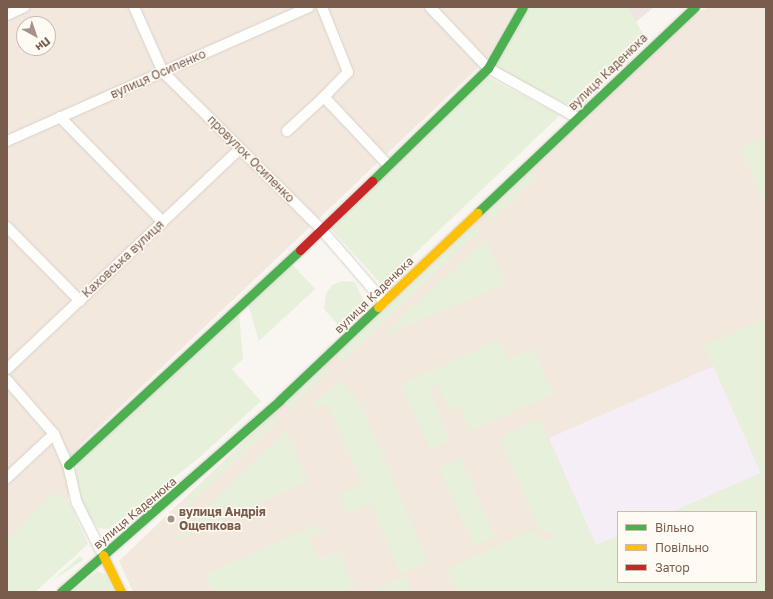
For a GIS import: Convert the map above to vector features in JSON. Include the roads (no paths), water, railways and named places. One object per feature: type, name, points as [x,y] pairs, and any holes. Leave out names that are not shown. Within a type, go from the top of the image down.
[{"type":"street","points":[[7,15],[24,7]]},
{"type":"street","name":"провулок Осипенко","points":[[134,7],[163,72],[322,230],[384,302]]},
{"type":"street","name":"вулиця Осипенко","points":[[7,141],[309,7]]},
{"type":"street","points":[[287,131],[324,97],[348,72],[322,7]]},
{"type":"street","points":[[430,7],[488,68],[578,118]]},
{"type":"street","points":[[68,465],[322,230],[488,68],[523,7]]},
{"type":"street","name":"вулиця Каденюка","points":[[61,592],[205,469],[384,302],[695,7]]},
{"type":"street","points":[[324,97],[388,165]]},
{"type":"street","points":[[60,117],[163,222]]},
{"type":"street","name":"Каховська вулиця","points":[[7,370],[240,149]]},
{"type":"street","points":[[7,227],[80,301]]},
{"type":"street","points":[[7,380],[54,434],[68,465],[77,503],[121,592]]},
{"type":"street","points":[[7,478],[54,434]]},
{"type":"place","name":"вулиця Андрія Ощепкова","points":[[171,519]]}]
